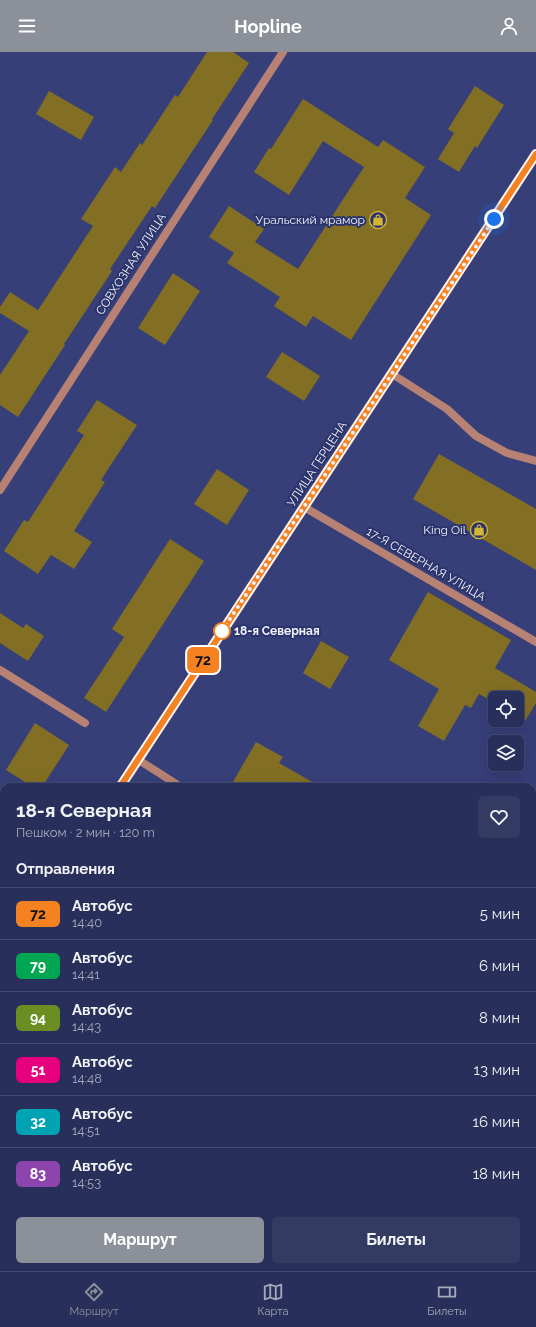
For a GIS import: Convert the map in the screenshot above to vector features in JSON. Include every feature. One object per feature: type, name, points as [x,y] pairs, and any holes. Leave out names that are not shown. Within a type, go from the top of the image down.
[{"type":"main road","name":"УЛИЦА ГЕРЦЕНА","points":[[122,783],[536,154]]},
{"type":"street","name":"СОВХОЗНАЯ УЛИЦА","points":[[0,490],[283,52]]},
{"type":"street","points":[[392,374],[448,409],[476,436],[507,453],[536,461]]},
{"type":"street","name":"17-Я СЕВЕРНАЯ УЛИЦА","points":[[304,507],[536,642]]},
{"type":"street","points":[[0,670],[86,723]]},
{"type":"street","points":[[137,759],[175,783]]},
{"type":"building","points":[[207,52],[233,52],[249,63],[155,208],[152,206],[110,269],[112,271],[18,417],[0,405],[0,375],[29,331],[0,313],[0,307],[10,292],[38,310],[93,226],[81,219],[115,167],[121,172],[140,143],[142,145],[175,95],[178,97]]},
{"type":"building","points":[[475,86],[504,105],[477,148],[475,146],[459,172],[438,159],[454,133],[448,129]]},
{"type":"building","points":[[49,91],[94,117],[81,140],[36,114]]},
{"type":"building","points":[[303,99],[378,147],[383,140],[425,167],[405,198],[431,215],[351,340],[313,316],[306,327],[274,306],[280,297],[227,263],[234,253],[209,237],[229,206],[264,229],[255,242],[298,269],[364,167],[323,141],[289,195],[254,172],[269,148],[271,149]]},
{"type":"building","points":[[173,273],[200,291],[165,345],[138,328]]},
{"type":"building","points":[[282,352],[320,376],[304,401],[266,377]]},
{"type":"building","points":[[97,400],[137,425],[101,480],[105,482],[74,531],[92,542],[74,569],[51,555],[38,574],[4,551],[24,520],[28,522],[84,435],[77,431]]},
{"type":"building","points":[[439,454],[536,509],[536,570],[413,499]]},
{"type":"building","points":[[217,469],[249,490],[227,525],[194,504]]},
{"type":"building","points":[[170,539],[204,561],[106,712],[84,698],[124,637],[112,629]]},
{"type":"building","points":[[428,592],[511,640],[495,668],[536,692],[536,703],[525,721],[524,691],[488,691],[488,699],[479,694],[471,708],[465,705],[444,741],[418,726],[439,689],[389,660]]},
{"type":"building","points":[[0,613],[23,628],[26,624],[44,636],[28,661],[0,643]]},
{"type":"building","points":[[321,641],[349,657],[330,689],[303,673]]},
{"type":"building","points":[[35,723],[69,745],[45,783],[27,783],[6,770]]},
{"type":"building","points":[[256,742],[283,757],[279,763],[314,783],[232,783]]},
{"type":"bus line","name":"72","points":[[122,783],[536,154]]},
{"type":"place","name":"Уральский мрамор","points":[[378,220]]},
{"type":"place","name":"King Oil","points":[[479,530]]},
{"type":"place","name":"18-я Северная","points":[[222,631]]},
{"type":"route","points":[[222,631],[494,219]]}]
